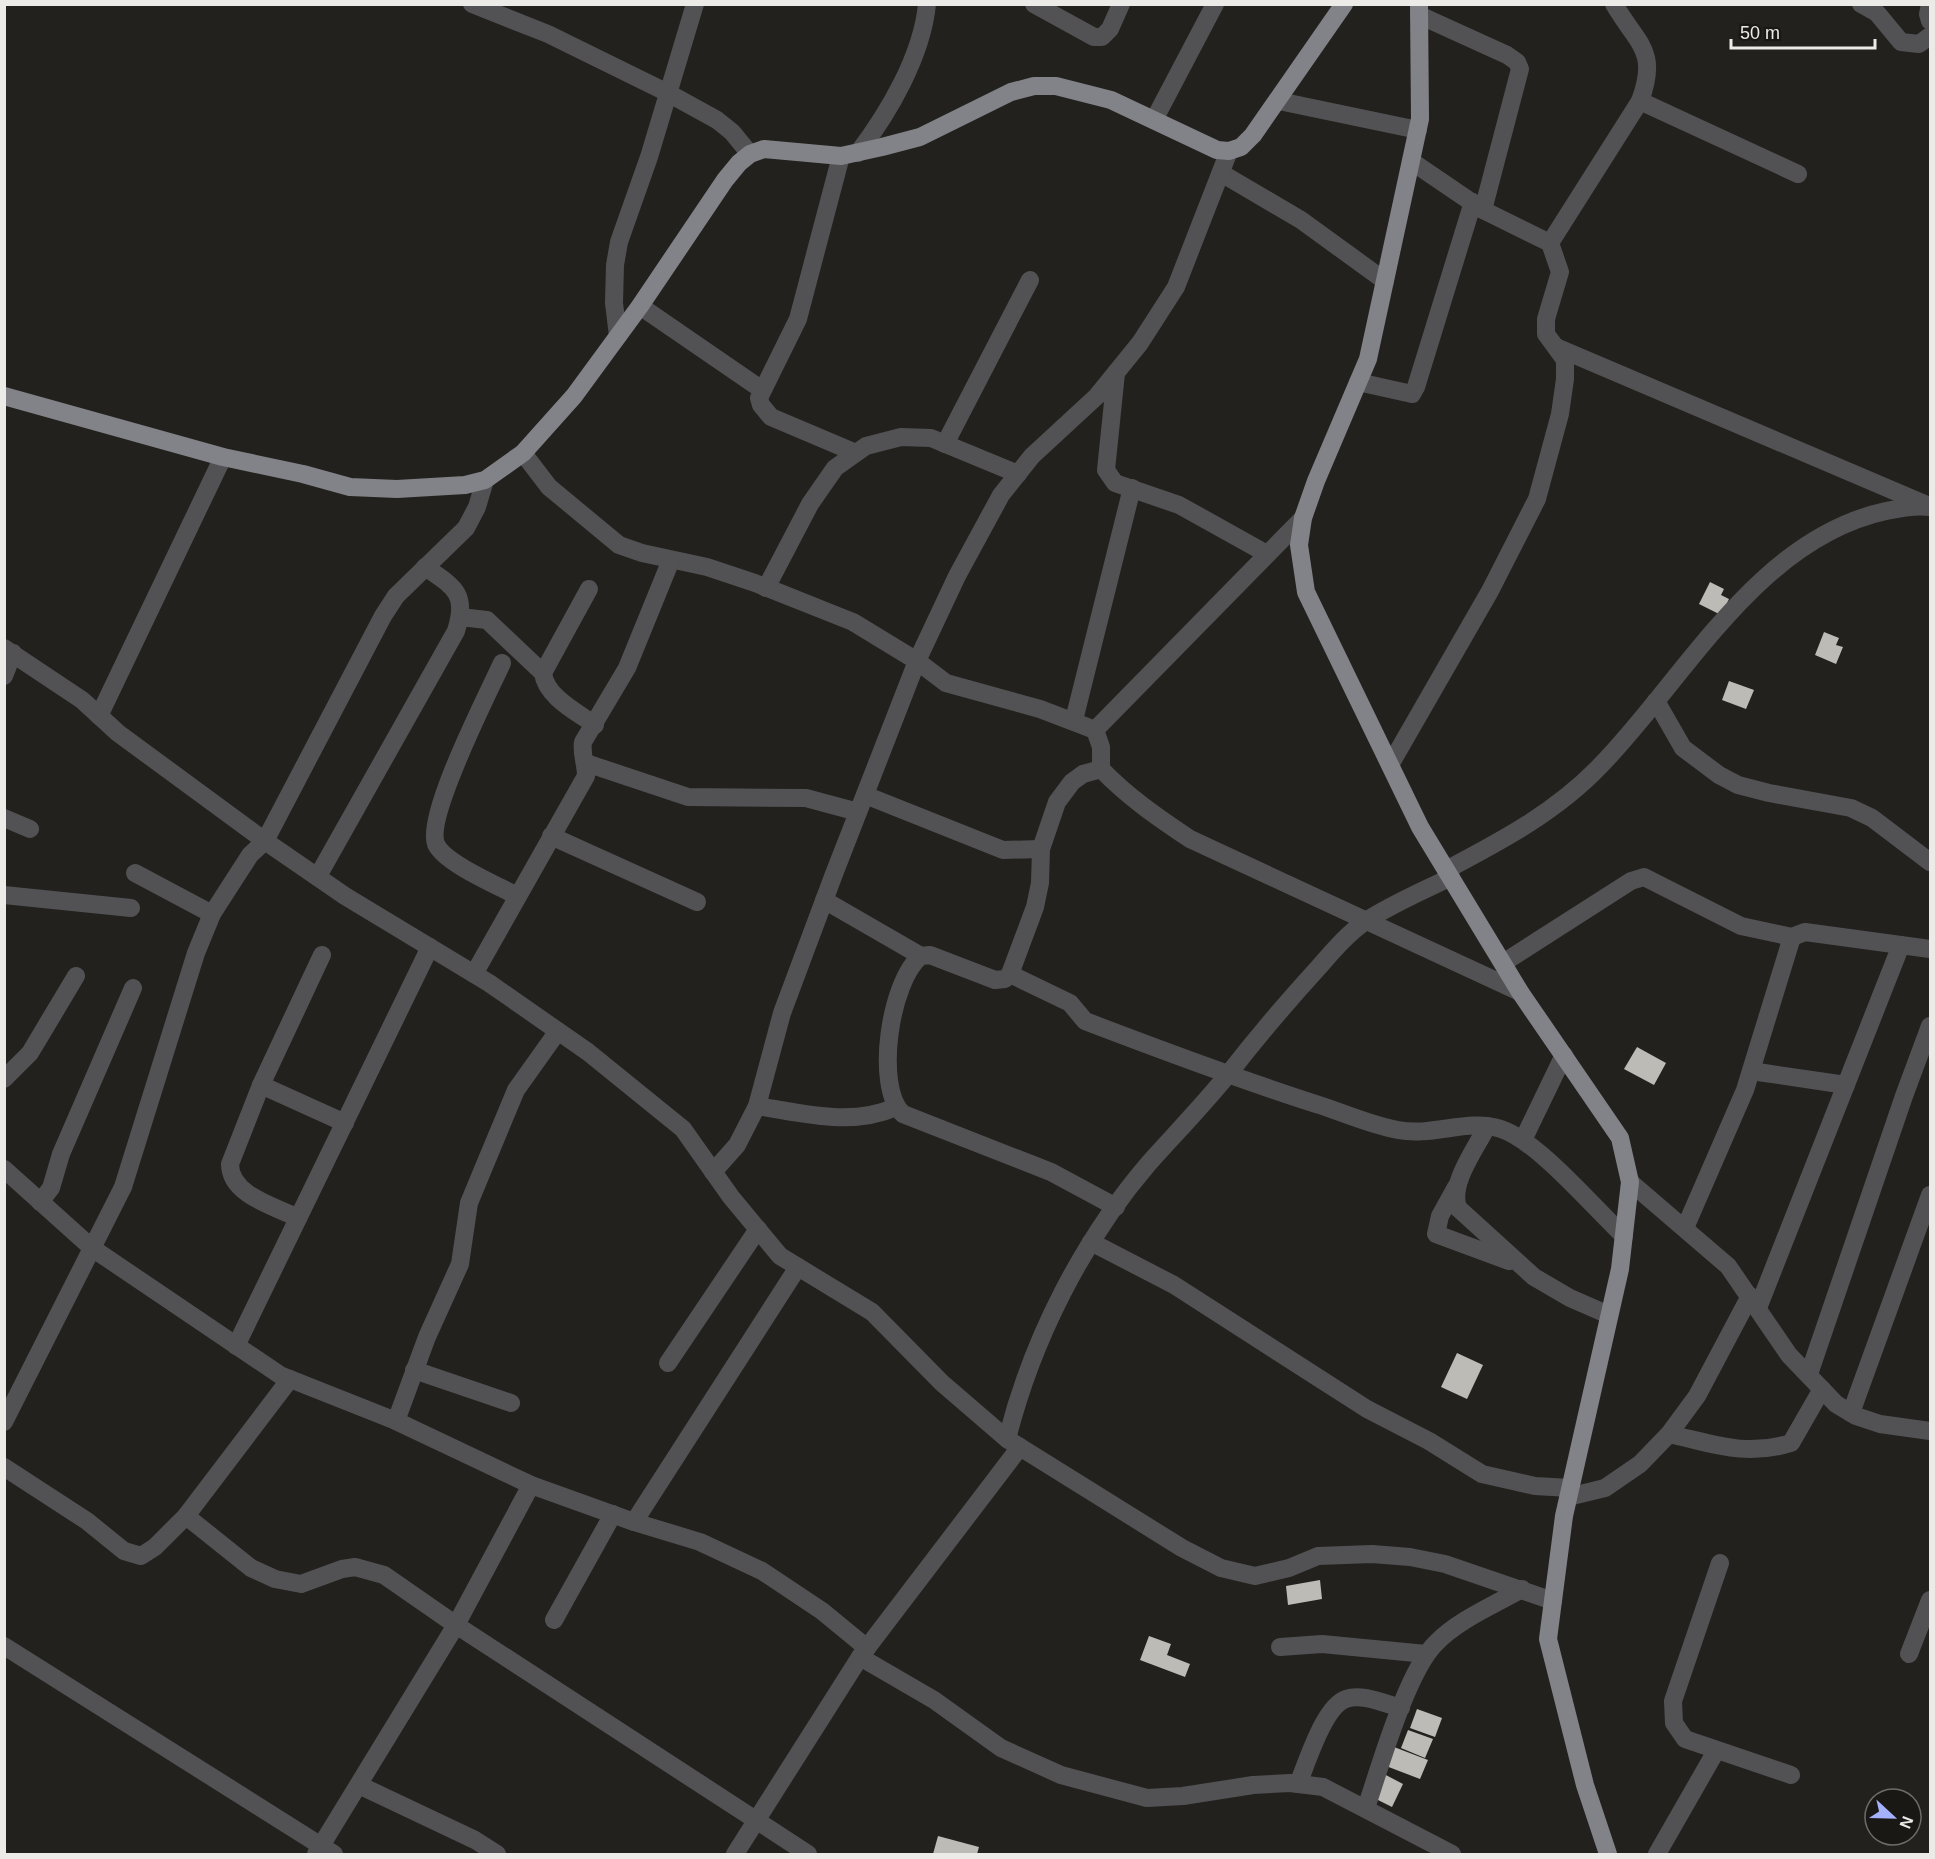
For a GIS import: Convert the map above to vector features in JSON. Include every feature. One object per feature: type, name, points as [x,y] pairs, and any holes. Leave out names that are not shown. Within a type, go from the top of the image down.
[{"type":"main road","points":[[4,396],[223,457],[350,487],[397,489],[465,484],[485,480],[523,453],[574,396],[640,306],[725,180],[750,154],[764,149],[849,154],[920,137],[1011,92],[1034,86],[1056,86],[1111,100],[1199,144],[1216,150],[1229,151],[1241,147],[1253,135],[1279,101],[1344,4]]},
{"type":"main road","points":[[1419,10],[1420,119],[1368,359],[1303,518],[1299,545],[1306,592],[1420,827],[1520,992],[1620,1138],[1630,1182],[1624,1236],[1609,1315],[1569,1493],[1548,1639],[1585,1785],[1608,1854]]},
{"type":"street","points":[[471,4],[548,34],[669,93],[717,120],[732,132],[750,154]]},
{"type":"street","points":[[618,336],[614,303],[615,265],[619,242],[669,93],[695,4]]},
{"type":"street","points":[[856,453],[771,417],[761,405],[761,388],[780,359],[798,319],[849,154],[875,130],[907,69],[921,35],[927,4]]},
{"type":"street","points":[[1034,4],[1094,37],[1102,37],[1110,29],[1121,4]]},
{"type":"street","points":[[1154,120],[1215,4]]},
{"type":"street","points":[[1550,243],[1640,101],[1648,62],[1643,45],[1614,4]]},
{"type":"street","points":[[1861,4],[1878,13],[1900,42],[1918,44],[1930,36]]},
{"type":"street","points":[[1358,382],[1412,394],[1416,387],[1478,206],[1520,69],[1517,62],[1507,55],[1419,10]]},
{"type":"street","points":[[1279,101],[1418,130]]},
{"type":"street","points":[[1640,101],[1798,174]]},
{"type":"street","points":[[713,1172],[737,1145],[756,1106],[782,1013],[917,661],[978,537],[1001,495],[1032,456],[1097,396],[1140,343],[1176,287],[1229,151]]},
{"type":"street","points":[[1390,765],[1490,591],[1537,499],[1560,414],[1565,379],[1564,360],[1546,334],[1546,319],[1560,272],[1550,243],[1478,206],[1411,161]]},
{"type":"street","points":[[1221,174],[1301,220],[1385,281]]},
{"type":"street","points":[[945,444],[1030,280]]},
{"type":"street","points":[[640,306],[761,388]]},
{"type":"street","points":[[1556,347],[1929,506]]},
{"type":"street","points":[[1116,373],[1106,470],[1115,483],[1179,505],[1268,554]]},
{"type":"street","points":[[766,588],[810,504],[835,468],[866,446],[901,437],[931,438],[1018,474]]},
{"type":"street","points":[[523,453],[549,487],[619,545],[671,560],[707,567],[766,588],[853,622],[917,661],[946,682],[1074,720],[1095,730],[1101,747],[1101,768],[1145,810],[1190,838],[1520,992]]},
{"type":"street","points":[[99,716],[223,457]]},
{"type":"street","points":[[4,1422],[10,1395],[92,1248],[123,1187],[196,953],[212,914],[250,855],[265,841],[382,615],[396,596],[466,528],[477,507],[485,480]]},
{"type":"street","points":[[1074,720],[1132,488]]},
{"type":"street","points":[[735,1854],[757,1823],[864,1652],[1014,1443],[1015,1408],[1030,1367],[1059,1303],[1091,1242],[1149,1164],[1227,1076],[1282,1007],[1332,952],[1366,921],[1448,874],[1559,803],[1600,766],[1729,615],[1767,575],[1826,532],[1867,516],[1929,506]]},
{"type":"street","points":[[1095,730],[1303,518]]},
{"type":"street","points":[[474,974],[586,776],[586,763],[582,752],[584,742],[627,668],[671,560]]},
{"type":"street","points":[[318,876],[456,631],[462,604],[458,593],[449,583],[425,567]]},
{"type":"street","points":[[589,589],[543,674],[544,682],[553,694],[595,724]]},
{"type":"street","points":[[460,617],[487,620],[543,674]]},
{"type":"street","points":[[4,676],[9,651],[82,700],[172,773],[265,841],[474,974],[588,1052],[683,1129],[713,1172],[780,1256],[872,1312],[942,1383],[1014,1443],[1182,1548],[1221,1568],[1255,1576],[1289,1568],[1318,1556],[1372,1554],[1445,1564],[1553,1601]]},
{"type":"street","points":[[502,663],[442,799],[435,831],[436,844],[452,860],[517,896]]},
{"type":"street","points":[[1656,701],[1683,748],[1719,775],[1738,785],[1769,794],[1851,807],[1872,818],[1930,862]]},
{"type":"street","points":[[586,763],[688,797],[806,798],[862,803],[1003,850],[1041,849]]},
{"type":"street","points":[[824,900],[921,956],[930,955],[995,980],[1005,979],[1010,974],[1025,940],[1039,893],[1041,849],[1052,815],[1063,792],[1083,774],[1101,768]]},
{"type":"street","points":[[4,818],[30,829]]},
{"type":"street","points":[[551,836],[697,902]]},
{"type":"street","points":[[135,873],[212,914]]},
{"type":"street","points":[[1503,963],[1631,881],[1644,877],[1741,926],[1792,937],[1805,932],[1930,949]]},
{"type":"street","points":[[4,895],[131,908]]},
{"type":"street","points":[[1684,1228],[1728,1131],[1751,1071],[1792,937]]},
{"type":"street","points":[[1091,1242],[1174,1285],[1366,1409],[1429,1441],[1482,1474],[1569,1493],[1605,1488],[1640,1464],[1669,1434],[1697,1396],[1754,1302],[1846,1085],[1901,945]]},
{"type":"street","points":[[236,1346],[430,947]]},
{"type":"street","points":[[298,1218],[240,1189],[230,1175],[230,1164],[261,1085],[322,955]]},
{"type":"street","points":[[921,956],[913,964],[896,999],[889,1022],[891,1093],[896,1107],[910,1117],[1051,1173],[1116,1207]]},
{"type":"street","points":[[1010,974],[1070,1003],[1084,1021],[1227,1076],[1397,1130],[1428,1133],[1478,1124],[1502,1129],[1523,1140],[1624,1236]]},
{"type":"street","points":[[4,1079],[30,1053],[76,976]]},
{"type":"street","points":[[40,1202],[51,1188],[61,1154],[133,988]]},
{"type":"street","points":[[1809,1374],[1930,1026]]},
{"type":"street","points":[[396,1420],[414,1370],[460,1264],[469,1203],[486,1162],[516,1090],[558,1031]]},
{"type":"street","points":[[1523,1140],[1564,1056]]},
{"type":"street","points":[[1751,1071],[1846,1085]]},
{"type":"street","points":[[261,1085],[345,1123]]},
{"type":"street","points":[[756,1106],[854,1118],[879,1115],[896,1107]]},
{"type":"street","points":[[1487,1126],[1440,1216],[1437,1234],[1519,1264]]},
{"type":"street","points":[[4,1169],[92,1248],[280,1375],[396,1420],[531,1485],[633,1522],[700,1542],[762,1571],[822,1611],[864,1652],[1001,1748],[1060,1775],[1147,1798],[1184,1796],[1253,1785],[1323,1786],[1452,1854]]},
{"type":"street","points":[[1630,1182],[1728,1266],[1790,1355],[1836,1404],[1851,1413],[1880,1424],[1930,1431]]},
{"type":"street","points":[[1457,1186],[1455,1198],[1458,1208],[1519,1264],[1549,1287],[1609,1315]]},
{"type":"street","points":[[1851,1413],[1930,1195]]},
{"type":"street","points":[[668,1363],[758,1229]]},
{"type":"street","points":[[633,1522],[798,1267]]},
{"type":"street","points":[[414,1370],[511,1403]]},
{"type":"street","points":[[4,1467],[87,1521],[124,1551],[141,1556],[155,1547],[186,1516],[290,1379]]},
{"type":"street","points":[[1669,1434],[1743,1451],[1767,1450],[1791,1443],[1822,1389]]},
{"type":"street","points":[[4,1646],[324,1852],[359,1785],[456,1625],[531,1485]]},
{"type":"street","points":[[554,1620],[613,1514]]},
{"type":"street","points":[[186,1516],[250,1568],[275,1579],[302,1584],[342,1569],[368,1569],[384,1575],[456,1625],[757,1823],[808,1854]]},
{"type":"street","points":[[1720,1563],[1673,1701],[1674,1723],[1685,1739],[1791,1775]]},
{"type":"street","points":[[1366,1808],[1401,1708],[1426,1654],[1449,1632],[1522,1589]]},
{"type":"street","points":[[1909,1654],[1930,1600]]},
{"type":"street","points":[[1280,1647],[1322,1644],[1426,1654]]},
{"type":"street","points":[[1298,1784],[1334,1706],[1347,1698],[1364,1698],[1401,1708]]},
{"type":"street","points":[[1657,1854],[1716,1751]]},
{"type":"street","points":[[359,1785],[475,1840],[497,1854]]},
{"type":"building","points":[[1710,582],[1724,589],[1721,595],[1729,599],[1721,615],[1699,604]]},
{"type":"building","points":[[1824,632],[1839,638],[1836,645],[1843,647],[1836,664],[1815,655]]},
{"type":"building","points":[[1729,681],[1754,690],[1746,709],[1722,700]]},
{"type":"building","points":[[1637,1047],[1666,1063],[1654,1085],[1624,1069]]},
{"type":"building","points":[[1457,1353],[1483,1365],[1467,1399],[1441,1387]]},
{"type":"building","points":[[1320,1580],[1322,1599],[1288,1605],[1286,1586]]},
{"type":"building","points":[[1149,1636],[1171,1644],[1167,1655],[1190,1664],[1185,1677],[1140,1660]]},
{"type":"building","points":[[1417,1709],[1442,1718],[1435,1737],[1410,1728]]},
{"type":"building","points":[[1408,1730],[1433,1739],[1425,1758],[1401,1748]]},
{"type":"building","points":[[1394,1747],[1428,1760],[1420,1779],[1386,1766]]},
{"type":"building","points":[[1382,1773],[1403,1784],[1392,1807],[1370,1796]]},
{"type":"building","points":[[938,1836],[979,1847],[977,1854],[933,1854]]}]
